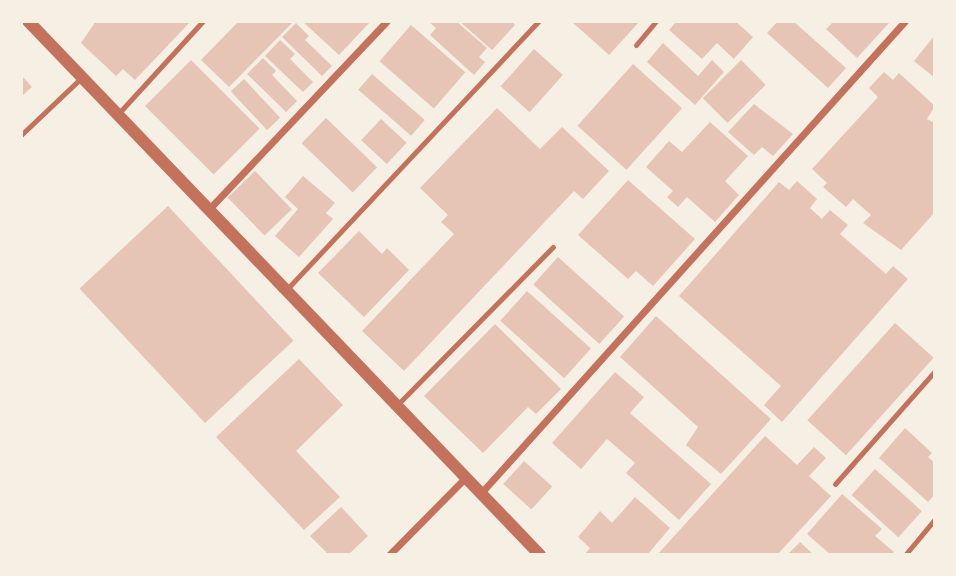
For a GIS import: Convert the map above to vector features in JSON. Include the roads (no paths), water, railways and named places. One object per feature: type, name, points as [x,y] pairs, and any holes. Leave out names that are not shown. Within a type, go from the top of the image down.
[{"type":"street","points":[[28,21],[540,555]]},
{"type":"street","points":[[210,208],[387,21]]},
{"type":"street","points":[[481,493],[905,21]]},
{"type":"street","points":[[389,555],[466,477]]},
{"type":"lane","points":[[117,116],[203,21]]},
{"type":"lane","points":[[287,289],[539,21]]},
{"type":"lane","points":[[636,45],[656,21]]},
{"type":"lane","points":[[21,135],[81,78]]},
{"type":"lane","points":[[397,405],[553,247]]},
{"type":"lane","points":[[835,484],[935,371]]},
{"type":"lane","points":[[905,555],[935,519]]}]
